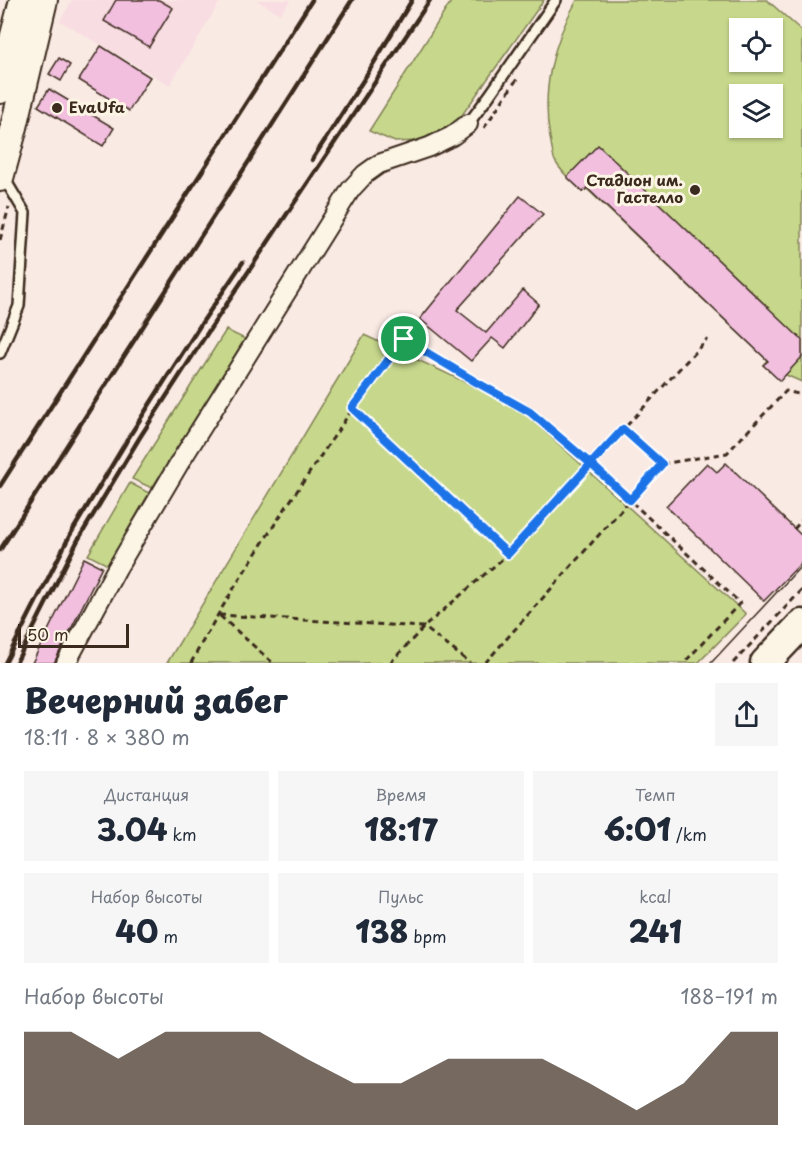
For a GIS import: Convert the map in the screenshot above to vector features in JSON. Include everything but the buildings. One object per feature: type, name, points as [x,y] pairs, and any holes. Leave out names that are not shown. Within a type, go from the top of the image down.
[{"type":"main road","points":[[0,90],[23,0]]},
{"type":"main road","points":[[1,175],[44,0]]},
{"type":"main road","points":[[765,663],[802,624]]},
{"type":"street","points":[[66,663],[116,570],[180,462],[351,189],[365,174],[379,164],[437,143],[452,136],[468,123]]},
{"type":"lane","points":[[468,123],[556,0]]},
{"type":"lane","points":[[0,352],[19,306],[25,213],[1,175]]},
{"type":"path","points":[[191,663],[270,532],[352,408],[404,339],[530,412],[591,464],[740,603],[684,663]]},
{"type":"path","points":[[390,663],[424,627],[508,554],[707,339]]},
{"type":"path","points":[[485,663],[662,464],[727,453],[786,391],[802,395]]},
{"type":"path","points":[[352,408],[508,554]]},
{"type":"path","points":[[623,429],[662,464]]},
{"type":"path","points":[[794,529],[802,520]]},
{"type":"path","points":[[733,663],[802,590]]},
{"type":"path","points":[[219,615],[424,627],[470,663]]},
{"type":"path","points":[[219,615],[273,663]]},
{"type":"shaded area","points":[[72,0],[221,0],[170,85],[60,21]]},
{"type":"shaded area","points":[[256,0],[291,0],[280,14]]},
{"type":"green space","points":[[452,0],[544,0],[462,115],[444,131],[417,141],[395,142],[369,131]]},
{"type":"green space","name":"Стадион им. Гастелло","points":[[577,0],[767,0],[802,31],[802,382],[763,365],[767,360],[587,189],[583,192],[568,178],[555,161],[547,102],[551,67],[561,33]]},
{"type":"green space","points":[[226,330],[245,339],[152,488],[132,479]]},
{"type":"green space","points":[[364,335],[517,406],[746,614],[698,663],[167,663]]},
{"type":"green space","points":[[130,483],[149,493],[108,565],[88,555]]},
{"type":"tram line","points":[[711,663],[802,565]]},
{"type":"railway","points":[[0,486],[312,0]]},
{"type":"railway","points":[[0,550],[352,0]]},
{"type":"railway","points":[[312,160],[412,0]]},
{"type":"railway","points":[[16,663],[78,540],[140,437],[430,0]]},
{"type":"railway","points":[[5,663],[70,535],[132,432],[243,262]]},
{"type":"place","name":"EvaUfa","points":[[57,108]]},
{"type":"place","name":"Стадион им. Гастелло","points":[[695,190]]},
{"type":"route","points":[[404,339],[352,408],[508,554],[591,464],[623,429],[662,464],[630,500],[591,464],[530,412],[404,339]]}]
